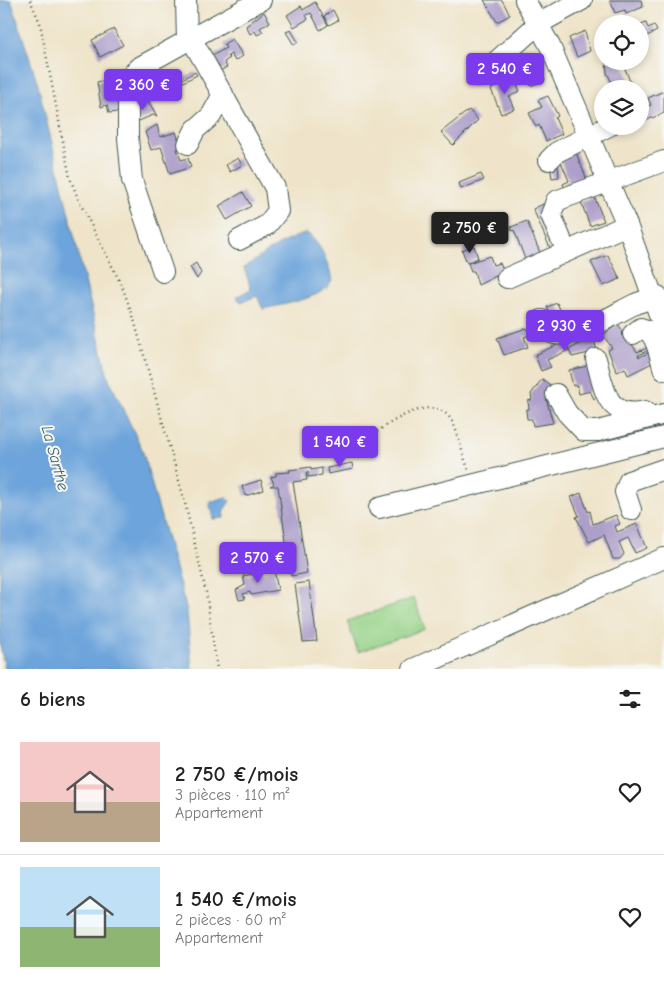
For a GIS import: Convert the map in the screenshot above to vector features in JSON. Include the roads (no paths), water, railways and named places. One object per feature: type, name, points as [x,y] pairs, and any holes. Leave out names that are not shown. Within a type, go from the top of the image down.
[{"type":"street","points":[[186,0],[189,41],[223,94],[275,188],[278,211],[267,225],[239,240]]},
{"type":"street","points":[[525,0],[538,24],[627,225],[656,296],[664,328]]},
{"type":"street","points":[[479,77],[538,24],[582,0]]},
{"type":"street","points":[[163,272],[132,180],[128,138],[128,84],[131,76],[138,68],[189,41],[253,2]]},
{"type":"street","points":[[188,144],[195,130],[210,116],[223,94]]},
{"type":"street","points":[[549,160],[557,152],[589,137],[594,132]]},
{"type":"street","points":[[561,239],[551,215],[556,201],[664,160]]},
{"type":"street","points":[[507,278],[627,225]]},
{"type":"street","points":[[542,320],[548,330],[556,334],[570,333],[588,329],[634,304],[656,296]]},
{"type":"street","points":[[633,334],[641,328],[648,330],[652,335],[664,370]]},
{"type":"street","points":[[596,359],[612,405],[622,412],[632,414],[664,408]]},
{"type":"street","points":[[556,394],[567,413],[584,431],[598,430],[664,414]]},
{"type":"street","points":[[379,508],[664,436]]},
{"type":"street","points":[[631,510],[625,492],[629,481],[664,469]]},
{"type":"street","points":[[413,669],[664,558]]},
{"type":"water","name":"La Sarthe","points":[[0,0],[11,0],[38,85],[108,377],[142,449],[187,611],[192,669],[5,669],[0,644]]},
{"type":"water","points":[[307,233],[317,243],[326,261],[332,280],[322,292],[302,300],[263,309],[257,296],[241,302],[236,297],[251,289],[244,268],[282,243]]},
{"type":"water","points":[[226,497],[230,501],[224,510],[224,518],[213,519],[209,502]]}]
